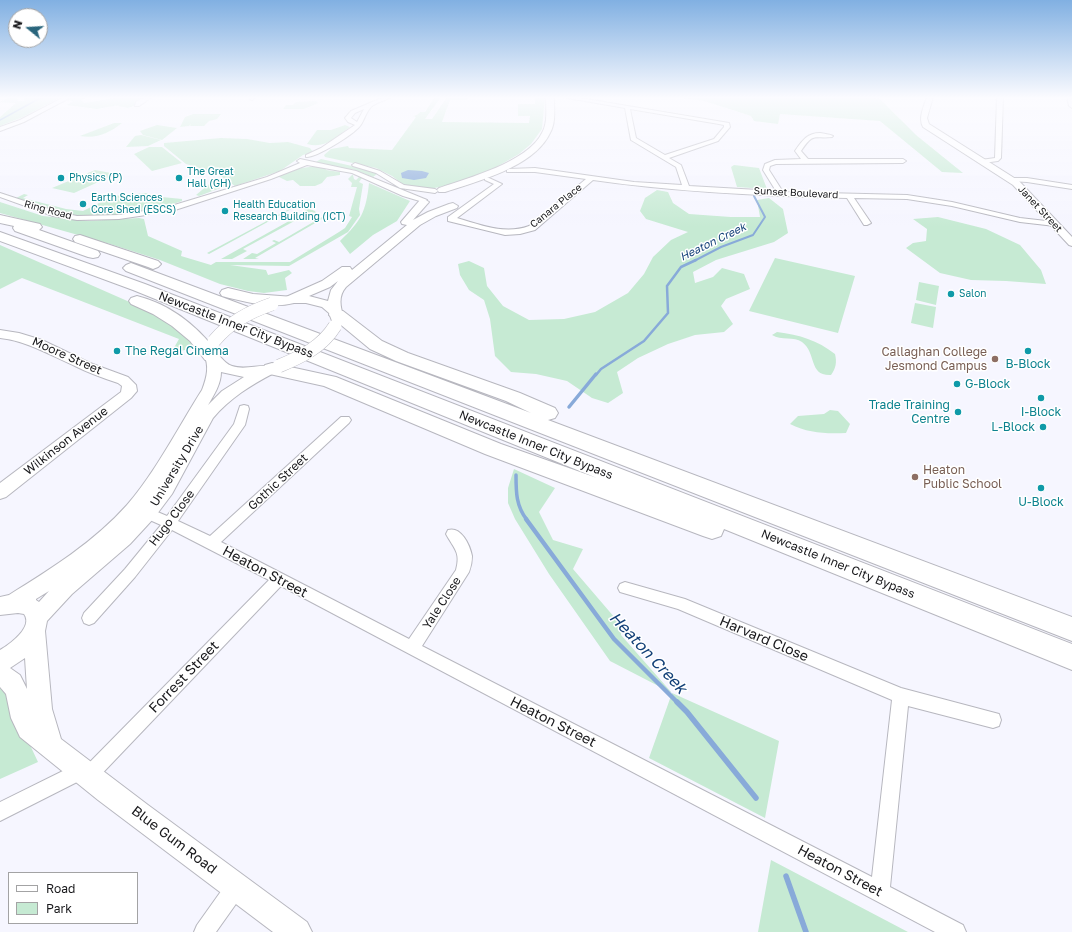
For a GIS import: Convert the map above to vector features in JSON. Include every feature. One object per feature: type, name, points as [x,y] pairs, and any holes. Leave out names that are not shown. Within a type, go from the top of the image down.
[{"type":"highway","points":[[0,220],[70,237],[124,253],[242,298],[257,300],[289,300]]},
{"type":"highway","name":"Newcastle Inner City Bypass","points":[[0,220],[54,238],[1072,629]]},
{"type":"highway","points":[[0,237],[99,286],[146,304],[180,322],[213,353]]},
{"type":"highway","name":"Newcastle Inner City Bypass","points":[[0,237],[139,287],[1072,656]]},
{"type":"highway","points":[[335,318],[376,345],[402,357],[513,397],[602,436],[755,499],[821,533]]},
{"type":"highway","points":[[273,368],[329,381],[528,462],[856,583],[941,604]]},
{"type":"main road","points":[[542,140],[535,147],[503,167],[426,195],[408,220],[339,276],[316,289],[289,300],[272,304],[238,319],[224,330],[213,353],[222,368],[232,371],[253,372],[273,368],[298,358],[315,348],[327,337],[335,318],[333,297],[342,284],[416,223],[432,214],[461,202],[462,195],[472,186],[530,161],[544,149],[550,140]]},
{"type":"main road","points":[[438,191],[453,191],[462,195]]},
{"type":"main road","points":[[423,201],[436,207],[453,206]]},
{"type":"main road","points":[[289,300],[314,301],[327,305],[335,318]]},
{"type":"main road","name":"Moore Street","points":[[0,334],[26,338],[76,362],[123,380],[130,387]]},
{"type":"main road","name":"University Drive","points":[[4,605],[83,557],[107,537],[128,516],[156,478],[209,390],[214,377],[213,353]]},
{"type":"main road","name":"University Drive","points":[[36,625],[65,588],[118,544],[148,513],[166,489],[207,416],[215,406],[234,389],[273,368]]},
{"type":"main road","name":"Wilkinson Avenue","points":[[0,492],[126,395],[130,387]]},
{"type":"main road","points":[[4,605],[22,603],[33,608],[36,625],[40,709],[51,747]]},
{"type":"main road","points":[[0,662],[20,649],[36,625]]},
{"type":"main road","name":"Blue Gum Road","points":[[0,675],[14,685],[20,700],[23,718],[32,732],[84,774],[297,932]]},
{"type":"street","points":[[281,173],[306,160],[336,140]]},
{"type":"street","points":[[281,173],[306,160],[316,161],[342,140]]},
{"type":"street","points":[[636,140],[679,166],[686,187]]},
{"type":"street","points":[[665,157],[715,140]]},
{"type":"street","points":[[805,140],[798,151],[805,160]]},
{"type":"street","name":"Janet Street","points":[[951,140],[1018,185],[1072,243]]},
{"type":"street","points":[[983,161],[996,160],[998,158],[999,140]]},
{"type":"street","points":[[319,158],[375,170],[402,187],[438,191]]},
{"type":"street","points":[[306,160],[356,172],[396,191],[423,201]]},
{"type":"street","points":[[780,194],[766,170],[767,165],[780,161],[903,160]]},
{"type":"street","points":[[530,161],[529,167],[535,170]]},
{"type":"street","points":[[292,168],[304,166],[327,166]]},
{"type":"street","name":"Sunset Boulevard","points":[[509,171],[535,170],[624,184],[780,194],[895,196],[922,199],[1020,220],[1055,224]]},
{"type":"street","name":"Ring Road","points":[[0,195],[56,214],[71,217],[113,218],[146,213],[152,215],[159,212],[159,210],[281,173]]},
{"type":"street","name":"Canara Place","points":[[487,179],[499,184],[451,219],[505,233],[520,232],[532,228],[590,178]]},
{"type":"street","points":[[1012,180],[1022,179],[1072,187]]},
{"type":"street","points":[[849,196],[867,223]]},
{"type":"street","name":"Hugo Close","points":[[89,618],[118,589],[170,522],[239,425],[244,409]]},
{"type":"street","name":"Gothic Street","points":[[211,543],[345,420]]},
{"type":"street","name":"Heaton Street","points":[[148,513],[170,522],[211,543],[956,932]]},
{"type":"street","name":"Yale Close","points":[[412,648],[462,572],[464,562],[463,548],[453,534]]},
{"type":"street","name":"Forrest Street","points":[[0,812],[84,774],[279,579]]},
{"type":"street","name":"Harvard Close","points":[[625,588],[680,603],[901,696],[993,720]]},
{"type":"street","points":[[880,892],[901,696]]},
{"type":"street","points":[[204,932],[236,887]]},
{"type":"green space","points":[[131,140],[160,140],[148,146],[126,147]]},
{"type":"green space","points":[[193,140],[256,140],[270,143],[288,142],[310,148],[313,152],[303,155],[280,171],[235,186],[216,173],[186,164],[164,146],[164,143]]},
{"type":"green space","points":[[310,140],[331,140],[320,145],[307,144]]},
{"type":"green space","points":[[399,140],[534,140],[519,154],[493,169],[450,185],[429,189],[404,185],[392,176],[376,168],[325,157],[324,155],[331,149],[348,146],[349,148],[392,150]]},
{"type":"green space","points":[[904,140],[923,140],[963,173],[942,172]]},
{"type":"green space","points":[[149,147],[162,147],[182,163],[152,171],[134,154]]},
{"type":"green space","points":[[321,159],[370,170],[377,174],[373,177],[355,170],[314,163]]},
{"type":"green space","points":[[734,165],[759,168],[767,189],[737,187],[731,167]]},
{"type":"green space","points":[[316,166],[325,167],[326,170],[340,172],[340,175],[327,177],[322,183],[315,186],[300,186],[293,180],[287,181],[277,176],[295,169]]},
{"type":"green space","points":[[95,170],[116,174],[74,193],[52,188]]},
{"type":"green space","points":[[352,175],[356,180],[359,177],[362,178],[359,182],[363,184],[359,209],[360,215],[348,232],[289,266],[230,265],[266,270],[268,275],[289,270],[292,273],[285,278],[287,290],[264,293],[248,291],[220,284],[160,260],[110,244],[0,213],[0,202],[43,216],[87,221],[139,218],[144,219],[148,236],[182,251],[181,256],[211,265],[216,262],[290,262],[345,228],[352,217],[349,216],[357,187],[351,187],[352,183],[348,179]]},
{"type":"green space","points":[[215,179],[221,179],[226,186],[199,196],[196,195]]},
{"type":"green space","points":[[369,183],[410,201],[397,221],[373,235],[350,254],[340,241],[358,222],[364,209]]},
{"type":"green space","points":[[657,190],[668,192],[673,203],[689,214],[731,217],[760,217],[757,200],[769,198],[783,209],[788,233],[774,242],[716,260],[693,272],[695,283],[713,277],[722,268],[744,274],[750,289],[726,299],[721,306],[733,324],[724,332],[695,335],[668,344],[638,358],[617,372],[623,393],[608,403],[592,398],[567,381],[536,374],[511,372],[495,356],[490,319],[484,300],[469,290],[460,275],[458,264],[469,261],[484,268],[487,286],[503,306],[529,320],[564,319],[595,312],[628,293],[644,274],[653,257],[671,240],[688,232],[646,219],[640,211],[645,198]]},
{"type":"green space","points":[[146,193],[152,196],[182,199],[182,201],[125,214],[87,216],[47,210],[49,208],[16,198],[24,194],[28,195],[23,198],[66,209],[83,211],[113,196]]},
{"type":"green space","points":[[290,205],[302,206],[299,208],[295,207],[209,254],[207,253],[293,207]]},
{"type":"green space","points":[[310,209],[316,213],[311,212],[243,249],[247,251],[232,259],[221,259],[307,211],[304,210]]},
{"type":"green space","points":[[327,214],[329,215],[255,258],[259,259],[243,259],[252,253],[257,254],[276,243],[272,241],[274,240],[279,242]]},
{"type":"green space","points":[[938,217],[986,229],[1020,245],[1041,270],[1046,284],[971,280],[940,273],[906,248],[913,243],[926,241],[927,229],[913,219]]},
{"type":"green space","points":[[0,245],[166,318],[184,331],[194,348],[171,353],[179,339],[22,278],[0,289]]},
{"type":"green space","points":[[775,258],[855,276],[838,333],[749,311]]},
{"type":"green space","points":[[919,282],[939,286],[936,305],[916,300]]},
{"type":"green space","points":[[915,303],[936,307],[933,328],[911,323]]},
{"type":"green space","points":[[777,332],[808,339],[822,345],[835,354],[836,365],[831,375],[819,372],[810,352],[802,342],[795,339],[779,338],[772,335]]},
{"type":"green space","points":[[830,410],[838,411],[850,424],[846,433],[817,432],[790,424],[798,416],[824,414]]},
{"type":"green space","points":[[514,469],[555,488],[539,512],[553,540],[583,549],[573,569],[621,625],[621,635],[672,693],[610,661],[549,574],[515,519],[508,503],[508,488]]},
{"type":"green space","points":[[0,688],[5,692],[38,762],[0,779]]},
{"type":"green space","points":[[672,693],[779,741],[765,818],[649,758]]},
{"type":"green space","points":[[771,860],[908,932],[758,932]]},
{"type":"water","points":[[408,170],[429,173],[426,178],[414,180],[402,178],[401,173]]},
{"type":"waterway","name":"Heaton Creek","points":[[695,260],[721,247],[753,235],[765,217],[754,196]]},
{"type":"waterway","name":"Heaton Creek","points":[[596,375],[601,369],[644,341],[668,313],[667,286],[681,267],[695,260]]},
{"type":"waterway","name":"Heaton Creek","points":[[569,407],[596,374]]},
{"type":"waterway","name":"Heaton Creek","points":[[516,475],[519,504],[523,515],[527,520]]},
{"type":"waterway","name":"Heaton Creek","points":[[526,519],[614,639],[687,712],[756,798]]},
{"type":"waterway","name":"Heaton Creek","points":[[786,876],[806,932]]},
{"type":"place","name":"Physics (P)","points":[[61,178]]},
{"type":"place","name":"The Great Hall (GH)","points":[[179,178]]},
{"type":"place","name":"Earth Sciences Core Shed (ESCS)","points":[[83,204]]},
{"type":"place","name":"Health Education Research Building (ICT)","points":[[225,211]]},
{"type":"place","name":"Salon","points":[[951,294]]},
{"type":"place","name":"The Regal Cinema","points":[[117,351]]},
{"type":"place","name":"B-Block","points":[[1028,351]]},
{"type":"place","name":"Callaghan College Jesmond Campus","points":[[995,359]]},
{"type":"place","name":"G-Block","points":[[957,384]]},
{"type":"place","name":"I-Block","points":[[1041,398]]},
{"type":"place","name":"Trade Training Centre","points":[[958,412]]},
{"type":"place","name":"L-Block","points":[[1043,427]]},
{"type":"place","name":"Heaton Public School","points":[[915,477]]},
{"type":"place","name":"U-Block","points":[[1041,488]]}]
